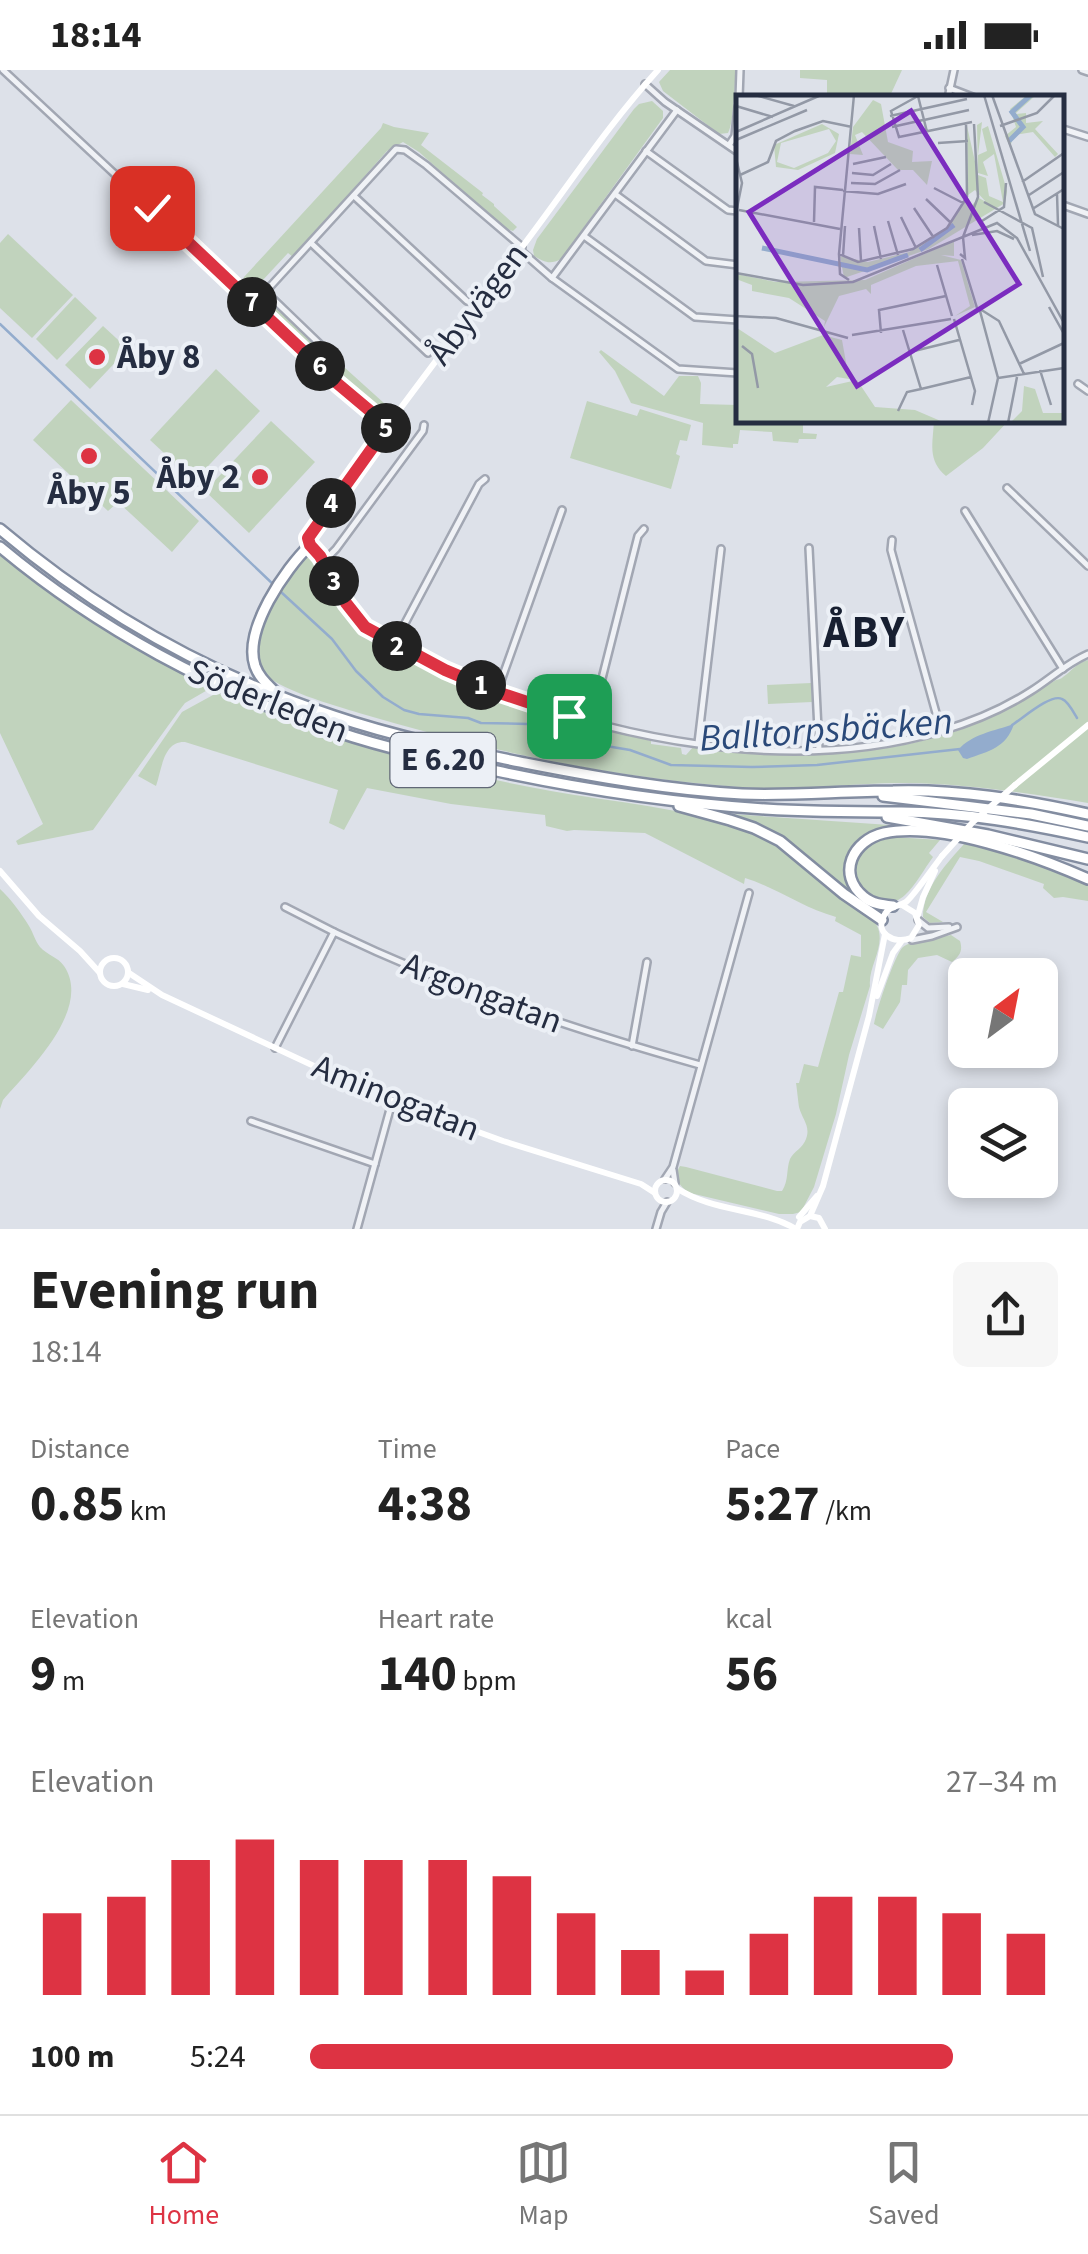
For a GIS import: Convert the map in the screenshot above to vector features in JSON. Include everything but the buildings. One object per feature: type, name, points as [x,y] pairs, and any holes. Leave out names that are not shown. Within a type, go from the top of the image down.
[{"type":"highway","name":"Söderleden","points":[[0,529],[119,616],[206,664],[337,717],[427,742],[599,777],[744,794],[852,792]]},
{"type":"highway","points":[[280,696],[262,680],[253,658],[254,642],[277,587],[310,545]]},
{"type":"highway","name":"Söderleden","points":[[0,546],[81,607],[200,676],[295,717],[373,742],[454,762],[651,799],[864,813]]},
{"type":"highway","points":[[852,792],[950,792],[1088,811]]},
{"type":"highway","points":[[852,792],[1032,814],[1088,826]]},
{"type":"highway","points":[[651,799],[730,820],[780,841],[882,920]]},
{"type":"highway","points":[[864,813],[963,817],[1088,837]]},
{"type":"highway","points":[[864,813],[1088,859]]},
{"type":"highway","points":[[897,906],[869,901],[852,881],[854,852],[863,841],[892,832],[934,833],[993,844],[1088,879]]},
{"type":"highway","points":[[993,844],[1013,842]]},
{"type":"street","points":[[3,70],[338,384],[388,426]]},
{"type":"street","name":"Åbyvägen","points":[[310,545],[310,533],[441,352],[566,184],[658,70]]},
{"type":"street","points":[[739,95],[740,70]]},
{"type":"street","points":[[948,95],[954,70]]},
{"type":"street","points":[[646,84],[736,151]]},
{"type":"street","points":[[949,88],[967,95]]},
{"type":"street","points":[[552,278],[677,110]]},
{"type":"street","points":[[729,146],[736,126]]},
{"type":"street","points":[[1063,129],[1088,137]]},
{"type":"street","points":[[326,350],[268,292],[396,149],[405,150],[552,278],[678,369],[736,373]]},
{"type":"street","points":[[646,151],[728,210],[736,211]]},
{"type":"street","points":[[615,194],[706,260],[736,265]]},
{"type":"street","points":[[354,196],[467,301]]},
{"type":"street","points":[[1063,205],[1088,214]]},
{"type":"street","points":[[584,236],[695,316],[736,320]]},
{"type":"street","points":[[310,243],[428,353]]},
{"type":"street","points":[[1078,384],[1088,392]]},
{"type":"street","points":[[323,562],[424,425]]},
{"type":"street","points":[[394,644],[485,479]]},
{"type":"street","points":[[1007,488],[1088,566]]},
{"type":"street","points":[[497,692],[562,510]]},
{"type":"street","points":[[965,511],[1064,669]]},
{"type":"street","points":[[590,722],[638,536],[644,530]]},
{"type":"street","points":[[892,540],[890,550],[940,731]]},
{"type":"street","points":[[310,545],[356,618],[394,644],[497,692],[590,722],[698,743],[818,750],[865,747],[940,731],[1011,702],[1088,654]]},
{"type":"street","points":[[809,548],[818,750]]},
{"type":"street","points":[[698,743],[721,549]]},
{"type":"street","points":[[824,1227],[823,1186],[869,1016],[885,934],[882,920],[887,910],[912,896],[973,822],[1088,725]]},
{"type":"street","points":[[869,1016],[893,953],[918,930],[922,897],[942,856]]},
{"type":"street","name":"Aminogatan","points":[[0,870],[39,916],[80,951],[107,984],[158,993]]},
{"type":"street","points":[[676,1186],[673,1167],[748,893]]},
{"type":"street","points":[[885,934],[892,940],[904,941],[957,926],[928,928],[912,909],[897,906]]},
{"type":"street","name":"Argongatan","points":[[285,907],[434,978],[530,1014],[700,1064]]},
{"type":"street","points":[[275,1048],[334,932]]},
{"type":"street","name":"Aminogatan","points":[[80,951],[107,960],[120,959],[129,973],[158,993],[392,1101],[502,1141],[641,1184],[664,1199]]},
{"type":"street","points":[[100,973],[107,960]]},
{"type":"street","points":[[632,1046],[647,962]]},
{"type":"street","points":[[122,984],[129,973]]},
{"type":"street","points":[[359,1228],[392,1101]]},
{"type":"street","points":[[251,1121],[375,1164]]},
{"type":"street","points":[[656,1229],[664,1199],[662,1180],[673,1167]]},
{"type":"street","points":[[662,1180],[694,1198]]},
{"type":"street","name":"Aminogatan","points":[[641,1184],[662,1180]]},
{"type":"street","points":[[664,1199],[676,1186]]},
{"type":"street","points":[[664,1199],[694,1198],[771,1218],[797,1229],[823,1186]]},
{"type":"street","points":[[771,1218],[805,1216],[824,1227]]},
{"type":"street","points":[[771,1218],[786,1229]]},
{"type":"green space","points":[[670,70],[736,70],[728,133],[719,134],[663,91],[659,82]]},
{"type":"green space","points":[[800,70],[902,70],[890,95],[827,95],[827,80],[800,78]]},
{"type":"green space","points":[[652,101],[663,111],[663,118],[561,259],[547,262],[534,256],[537,239],[634,109]]},
{"type":"green space","points":[[383,123],[429,133],[421,145],[483,193],[517,227],[513,231],[504,228],[403,142],[387,151],[293,257],[288,253],[262,281],[266,285],[260,291],[264,297],[385,404],[379,408],[241,285],[244,277]]},
{"type":"green space","points":[[8,234],[73,295],[32,338],[0,308],[0,243]]},
{"type":"green space","points":[[75,297],[97,318],[57,360],[36,339]]},
{"type":"green space","name":"Åby 8","points":[[103,326],[128,349],[90,389],[65,365]]},
{"type":"green space","points":[[599,352],[664,396],[679,376],[698,376],[700,404],[736,405],[736,422],[803,422],[803,433],[817,434],[816,439],[799,439],[798,443],[773,441],[772,432],[740,430],[738,444],[733,444],[733,448],[702,445],[703,423],[631,403],[615,371]]},
{"type":"green space","points":[[216,369],[260,411],[194,481],[150,440]]},
{"type":"green space","name":"Åby 5","points":[[71,400],[199,521],[172,552],[118,502],[108,511],[33,440]]},
{"type":"green space","points":[[587,401],[637,416],[640,409],[691,425],[687,441],[680,440],[671,489],[570,458]]},
{"type":"green space","name":"Åby 2","points":[[271,421],[315,462],[249,533],[205,491]]},
{"type":"green space","points":[[934,422],[1007,422],[983,448],[946,476],[936,464]]},
{"type":"green space","points":[[0,555],[92,622],[211,688],[185,703],[93,830],[18,845],[16,841],[43,824],[0,733]]},
{"type":"green space","points":[[305,556],[320,565],[355,624],[425,665],[523,705],[651,744],[681,748],[686,755],[694,746],[806,754],[844,753],[918,742],[998,714],[1088,660],[1088,803],[930,784],[773,789],[654,778],[505,751],[336,706],[269,678],[259,660],[260,634],[269,606],[282,581]]},
{"type":"green space","points":[[811,683],[812,702],[768,704],[767,685]]},
{"type":"green space","points":[[217,689],[296,723],[423,763],[551,791],[674,811],[745,829],[787,853],[873,920],[880,935],[870,986],[814,1187],[801,1212],[779,1214],[690,1193],[680,1185],[677,1174],[680,1166],[782,1191],[790,1159],[807,1134],[796,1083],[804,1064],[818,1067],[851,955],[861,957],[861,935],[835,921],[836,917],[745,878],[744,884],[645,833],[567,831],[546,826],[545,815],[451,804],[367,788],[344,830],[329,823],[338,790],[185,742],[168,751],[156,786],[138,776],[182,712]]},
{"type":"green space","points":[[730,814],[904,826],[871,831],[852,846],[844,868],[847,883],[857,899],[781,836]]},
{"type":"green space","points":[[894,837],[940,840],[929,853],[933,857],[916,882],[891,903],[866,893],[856,867],[860,853],[872,843]]},
{"type":"green space","points":[[965,843],[1024,859],[1088,883],[1088,901],[1054,898],[1043,888],[1044,884],[960,857],[926,912],[943,922],[930,923],[923,917],[927,896]]},
{"type":"green space","points":[[0,889],[23,916],[40,947],[64,966],[71,983],[70,1001],[54,1038],[3,1100],[0,1109]]},
{"type":"green space","points":[[951,935],[960,941],[961,950],[956,958],[948,960],[937,955],[918,958],[908,970],[900,1002],[883,1029],[874,1024],[891,971],[903,947]]},
{"type":"water","points":[[1014,724],[1001,744],[989,751],[967,759],[958,750],[977,737]]},
{"type":"waterway","name":"Balltorpsbäcken","points":[[0,324],[275,586]]},
{"type":"waterway","name":"Balltorpsbäcken","points":[[281,592],[332,639],[356,671],[383,697],[419,714],[468,718],[481,723],[528,724],[565,739],[630,750],[671,765],[817,765],[960,749]]},
{"type":"waterway","name":"Balltorpsbäcken","points":[[1012,725],[1057,698],[1066,702],[1077,718]]},
{"type":"place","name":"Åby 8","points":[[97,357]]},
{"type":"place","name":"Åby 5","points":[[89,456]]},
{"type":"place","name":"Åby 2","points":[[260,477]]},
{"type":"district","name":"ÅBY","points":[[865,633]]},
{"type":"route","points":[[152,208],[338,384],[388,426],[308,538],[356,618],[380,637],[445,670],[569,716]]}]
